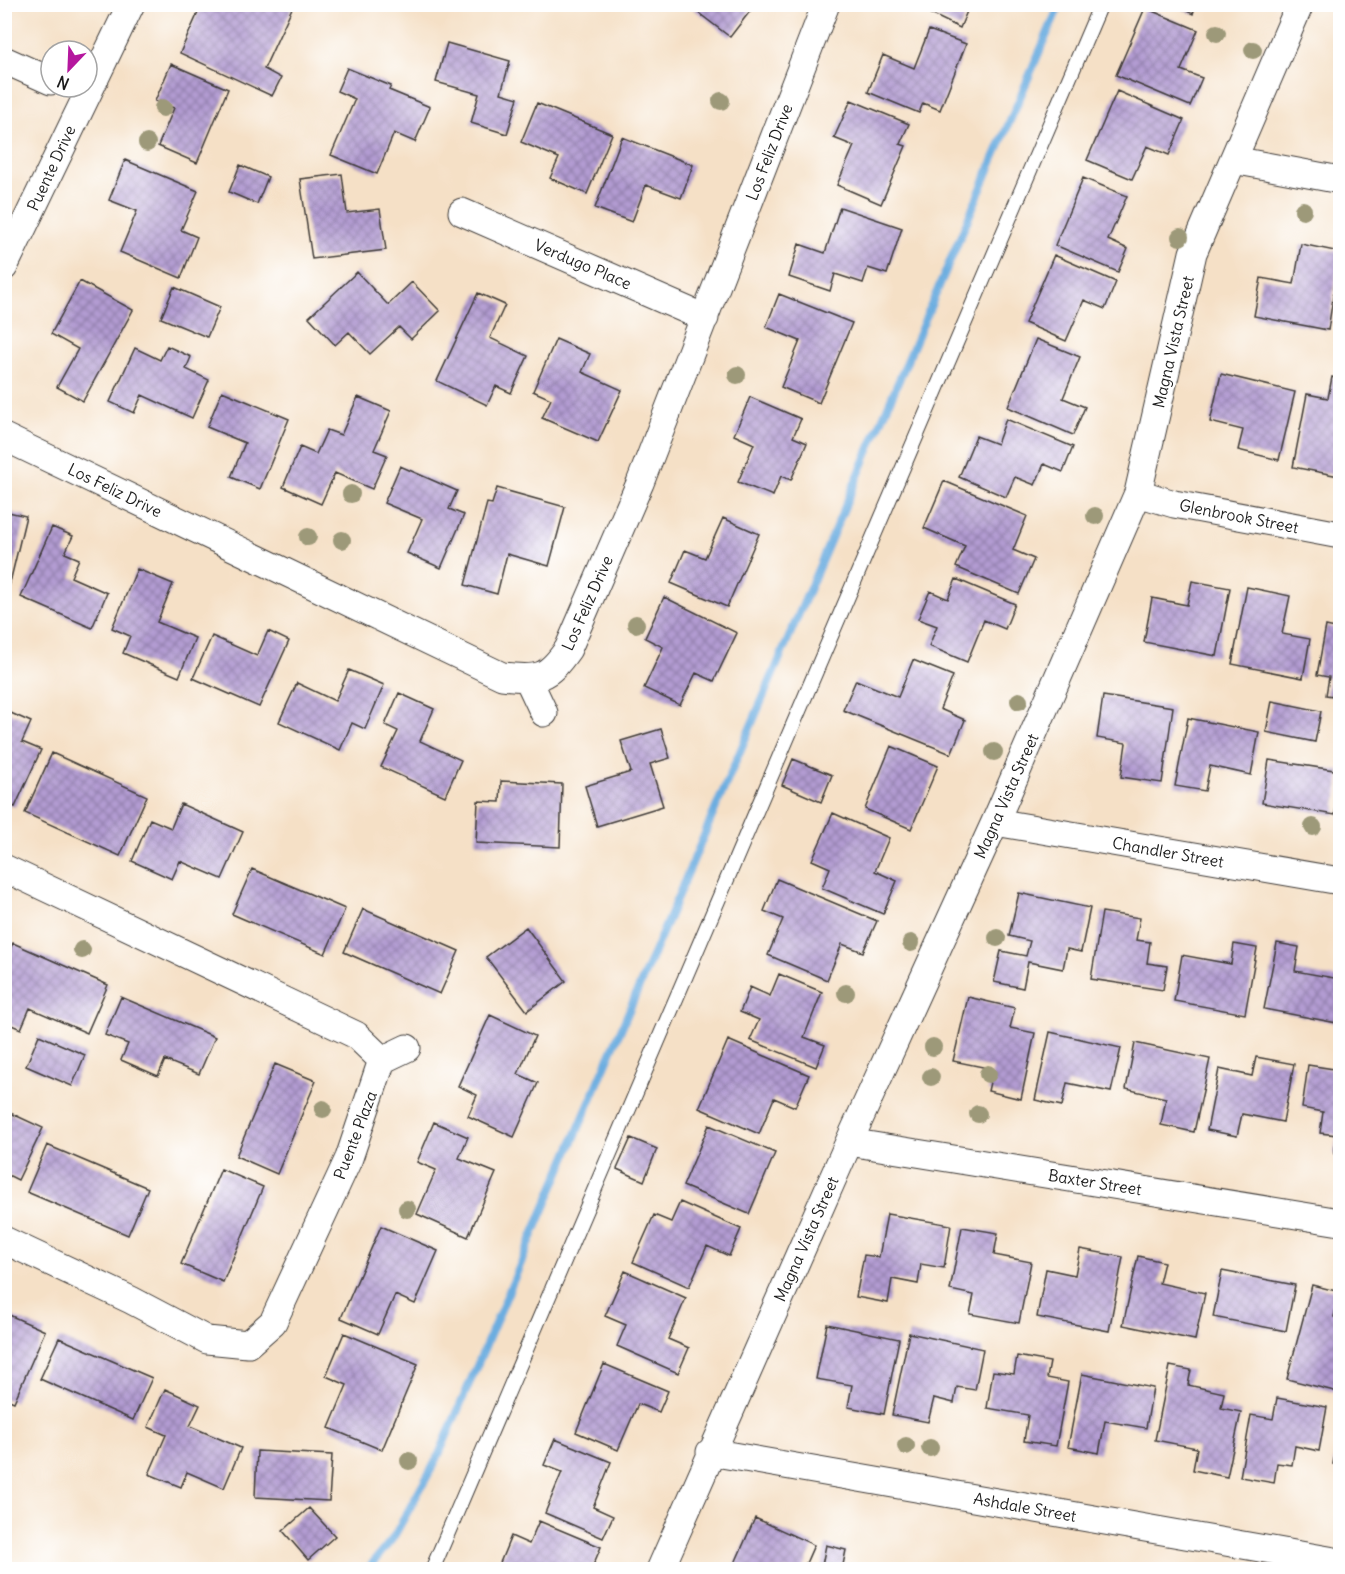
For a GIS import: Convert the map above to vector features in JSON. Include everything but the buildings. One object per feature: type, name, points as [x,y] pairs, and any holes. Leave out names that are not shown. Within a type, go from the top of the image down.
[{"type":"street","name":"Puente Drive","points":[[99,53],[131,4]]},
{"type":"street","name":"Los Feliz Drive","points":[[4,437],[502,676],[528,679],[552,671],[568,648],[640,483],[826,4]]},
{"type":"street","name":"Magna Vista Street","points":[[660,1569],[849,1142],[995,822],[1138,493],[1193,253],[1300,4]]},
{"type":"street","points":[[4,60],[39,76]]},
{"type":"street","name":"Puente Drive","points":[[4,267],[71,99]]},
{"type":"street","points":[[1233,160],[1341,180]]},
{"type":"street","name":"Verdugo Place","points":[[462,212],[705,318]]},
{"type":"street","name":"Glenbrook Street","points":[[1138,493],[1174,504],[1341,535]]},
{"type":"street","points":[[528,679],[544,712]]},
{"type":"street","name":"Chandler Street","points":[[995,822],[1341,881]]},
{"type":"street","points":[[4,868],[356,1035],[382,1060],[407,1048]]},
{"type":"street","name":"Puente Plaza","points":[[4,1240],[131,1300],[207,1340],[254,1353],[273,1322],[349,1158],[382,1060]]},
{"type":"street","name":"Baxter Street","points":[[849,1142],[1341,1222]]},
{"type":"street","name":"Ashdale Street","points":[[710,1452],[1341,1562]]},
{"type":"lane","points":[[432,1569],[1101,4]]},
{"type":"waterway","points":[[367,1570],[393,1538],[437,1459],[1060,4]]}]
